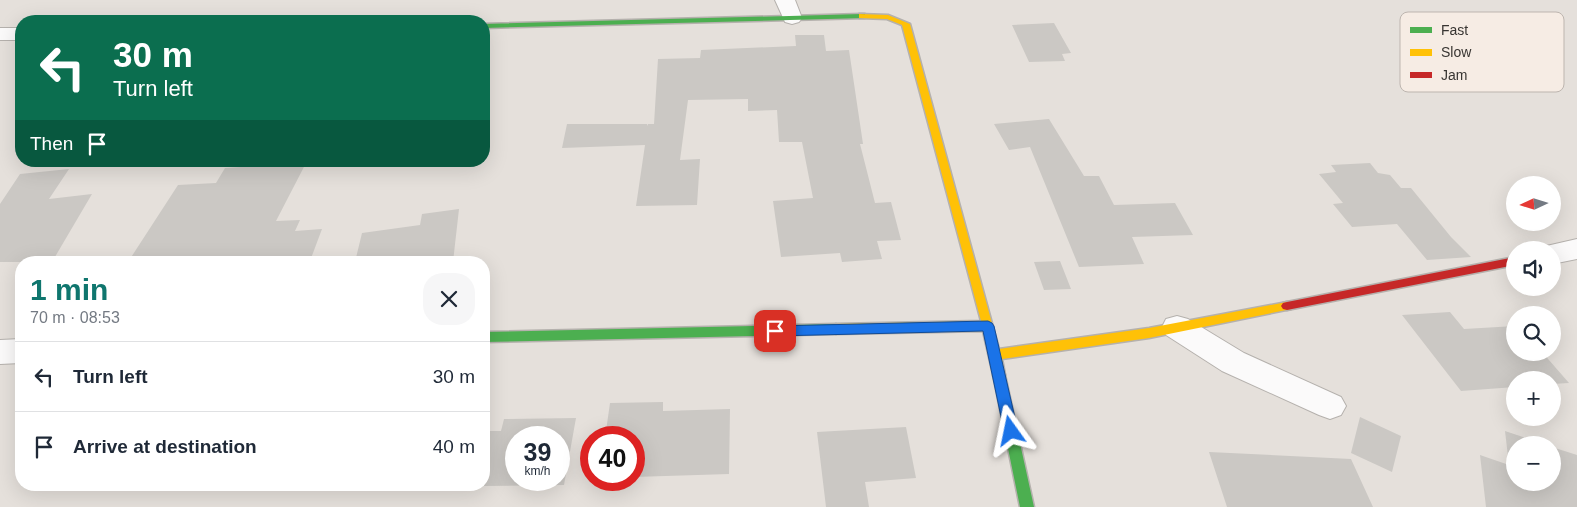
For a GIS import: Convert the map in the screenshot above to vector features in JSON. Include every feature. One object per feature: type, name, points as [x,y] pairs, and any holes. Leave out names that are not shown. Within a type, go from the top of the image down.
[{"type":"street","points":[[490,26],[788,9],[889,16],[900,19],[906,24],[988,326],[1027,507]]},
{"type":"street","points":[[0,34],[15,34]]},
{"type":"street","points":[[1561,252],[1577,249]]},
{"type":"street","points":[[995,355],[1177,328],[1506,263]]},
{"type":"street","points":[[490,337],[988,326]]},
{"type":"street","points":[[1177,328],[1233,362],[1330,406]]},
{"type":"street","points":[[0,352],[15,351]]},
{"type":"building","points":[[1054,23],[1071,53],[1062,54],[1065,61],[1029,62],[1012,25]]},
{"type":"building","points":[[795,35],[824,35],[826,51],[849,50],[863,144],[860,144],[875,203],[891,202],[901,240],[877,241],[882,259],[842,262],[840,253],[781,257],[773,201],[813,198],[802,142],[779,142],[777,110],[748,111],[748,99],[688,100],[680,160],[700,159],[697,205],[636,206],[645,145],[562,148],[567,124],[647,124],[648,126],[648,124],[654,124],[658,59],[700,58],[701,50],[796,46]]},
{"type":"building","points":[[1049,119],[1084,176],[1099,176],[1114,205],[1175,203],[1193,235],[1132,237],[1144,264],[1079,267],[1030,147],[1009,150],[994,124]]},
{"type":"building","points":[[1370,163],[1378,173],[1390,175],[1401,188],[1411,188],[1451,237],[1471,257],[1427,260],[1397,224],[1352,227],[1333,204],[1343,203],[1319,174],[1336,172],[1331,165]]},
{"type":"building","points":[[304,167],[276,221],[300,220],[295,231],[322,229],[312,256],[132,256],[178,185],[216,183],[225,168]]},
{"type":"building","points":[[69,169],[49,199],[92,194],[56,256],[15,256],[15,262],[0,262],[0,204],[20,174]]},
{"type":"building","points":[[459,209],[454,256],[356,256],[362,233],[420,225],[422,214]]},
{"type":"building","points":[[1060,261],[1071,289],[1044,290],[1034,262]]},
{"type":"building","points":[[1450,312],[1464,329],[1506,327],[1506,361],[1550,361],[1559,371],[1506,371],[1506,388],[1461,391],[1402,315]]},
{"type":"building","points":[[1561,374],[1569,383],[1561,383]]},
{"type":"building","points":[[663,402],[663,411],[730,409],[729,474],[645,477],[645,426],[607,426],[610,403]]},
{"type":"building","points":[[1360,417],[1401,436],[1392,472],[1351,453]]},
{"type":"building","points":[[576,418],[570,452],[570,426],[505,426],[505,486],[490,486],[490,431],[501,431],[504,419]]},
{"type":"building","points":[[906,427],[916,478],[865,482],[869,507],[826,507],[817,432]]},
{"type":"building","points":[[1505,431],[1520,436],[1506,436],[1506,440]]},
{"type":"building","points":[[1561,450],[1577,455],[1577,507],[1486,507],[1480,455],[1506,464],[1506,491],[1561,491]]},
{"type":"building","points":[[1209,452],[1351,459],[1373,507],[1227,507]]},
{"type":"traffic: fast","points":[[490,26],[862,16]]},
{"type":"traffic: fast","points":[[490,337],[836,329]]},
{"type":"traffic: fast","points":[[999,375],[1027,507]]},
{"type":"traffic: slow","points":[[862,16],[888,17],[906,24],[988,326],[999,375]]},
{"type":"traffic: slow","points":[[995,355],[1149,333],[1287,306]]},
{"type":"traffic: slow","points":[[836,329],[988,326]]},
{"type":"traffic: jam","points":[[1287,306],[1506,263]]},
{"type":"route","points":[[775,331],[988,326],[1011,431]]}]
